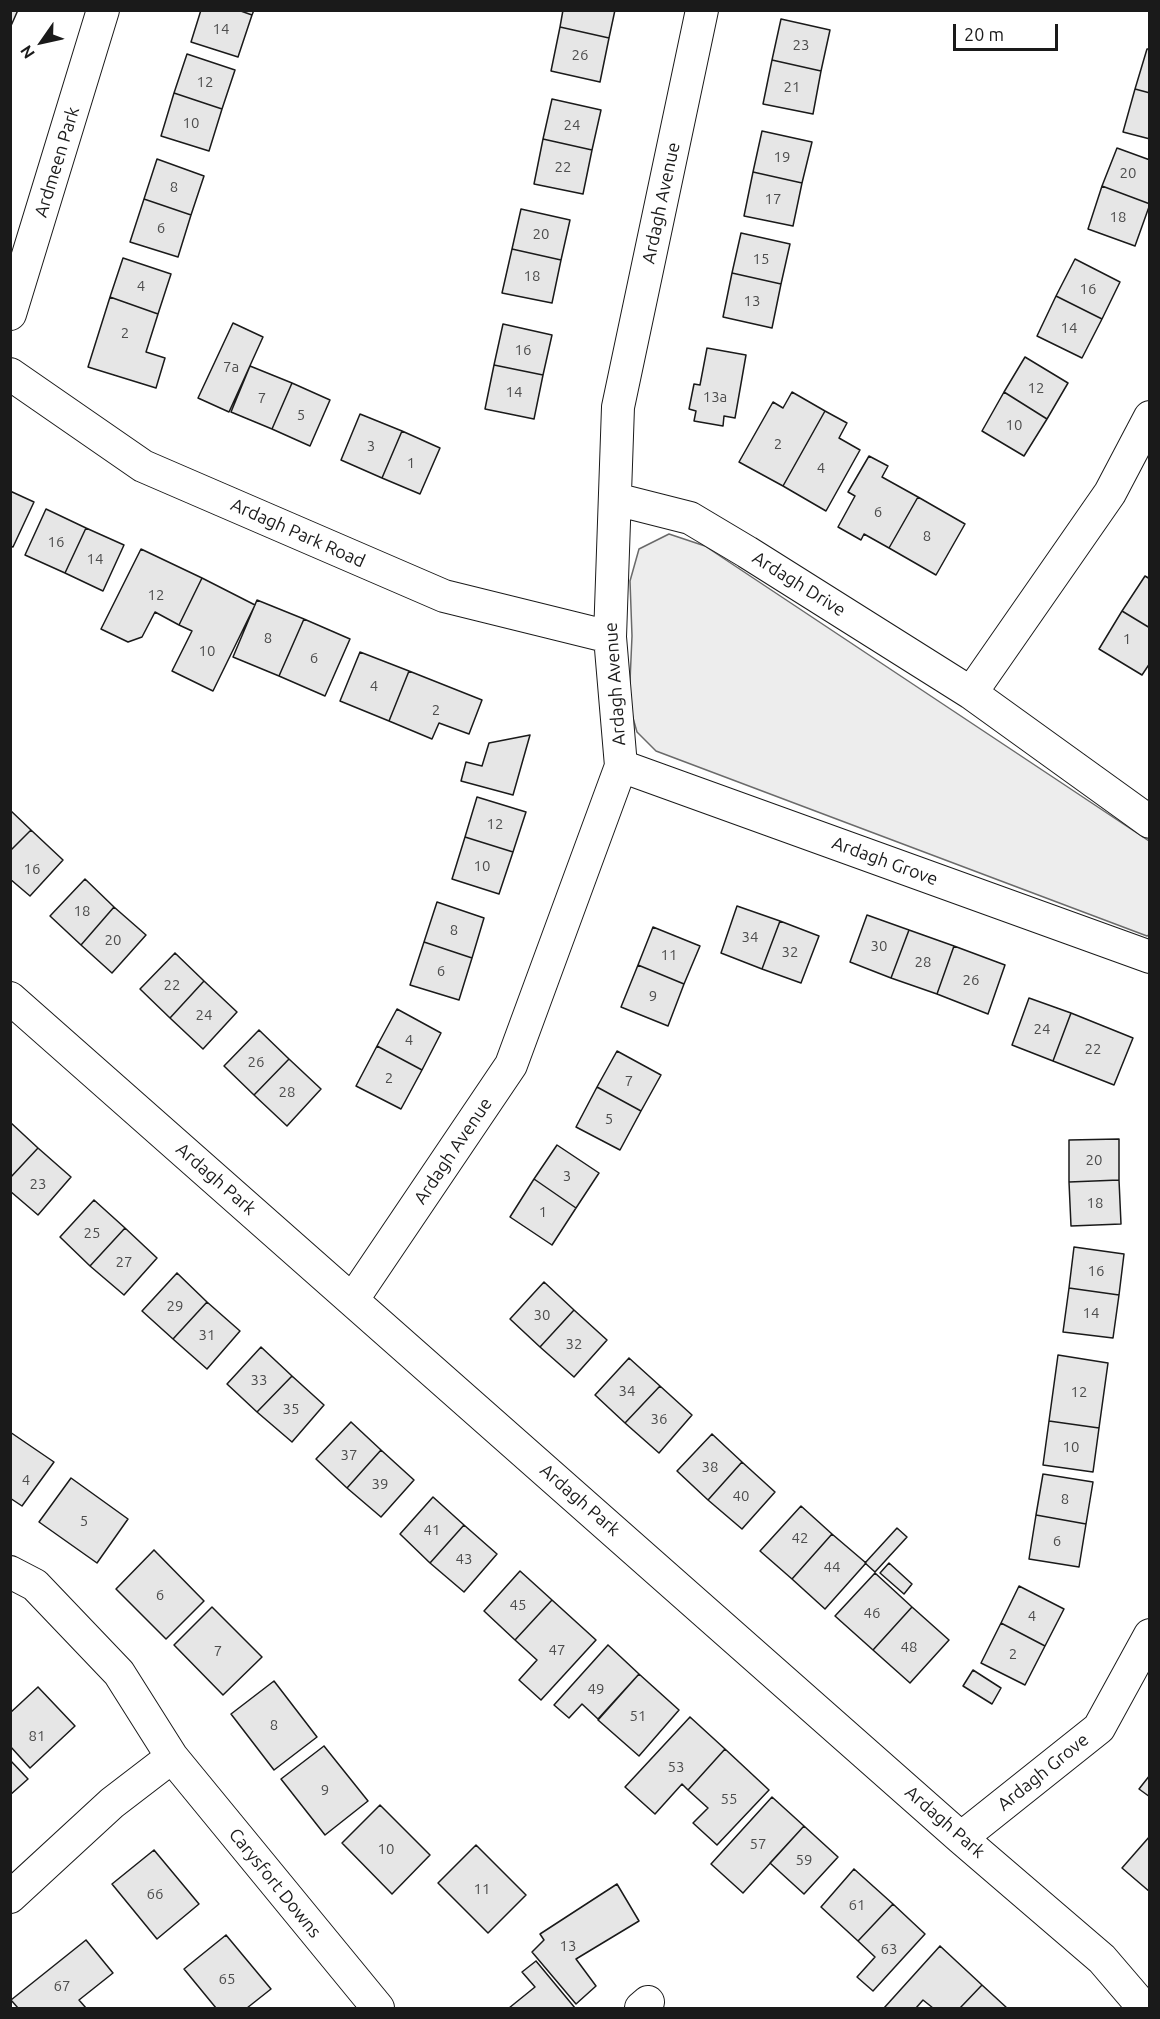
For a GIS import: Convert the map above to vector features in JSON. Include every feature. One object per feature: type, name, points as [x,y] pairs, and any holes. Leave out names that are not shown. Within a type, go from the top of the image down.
[{"type":"street","name":"Ardmeen Park","points":[[10,314],[103,10]]},
{"type":"street","name":"Ardagh Avenue","points":[[353,1299],[511,1065],[621,766],[610,637],[618,406],[702,10]]},
{"type":"street","name":"Ardagh Park Road","points":[[10,374],[154,470],[444,596],[610,637]]},
{"type":"street","points":[[971,693],[1110,493],[1149,417]]},
{"type":"street","name":"Ardagh Drive","points":[[615,499],[690,518],[971,693],[1149,822]]},
{"type":"street","name":"Ardagh Grove","points":[[621,766],[1149,957]]},
{"type":"street","name":"Ardagh Park","points":[[10,998],[961,1838],[1102,1959],[1144,2008]]},
{"type":"street","name":"Carysfort Downs","points":[[10,1572],[35,1585],[119,1673],[172,1758],[378,2008]]},
{"type":"street","name":"Ardagh Grove","points":[[961,1838],[1099,1728],[1149,1635]]},
{"type":"street","points":[[10,1897],[112,1803],[172,1758]]},
{"type":"shaded area","points":[[669,534],[705,546],[1149,841],[1149,935],[656,751],[637,732],[629,704],[632,636],[630,581],[639,549]]},
{"type":"building","points":[[10,10],[18,10],[10,28]]},
{"type":"building","points":[[201,10],[238,10],[252,15],[238,57],[191,42]]},
{"type":"building","points":[[238,10],[254,10],[252,15]]},
{"type":"building","points":[[563,10],[615,10],[609,38],[560,27]]},
{"type":"building","points":[[781,19],[830,30],[821,71],[772,60]]},
{"type":"building","points":[[560,27],[609,38],[600,82],[551,71]]},
{"type":"building","points":[[1147,49],[1150,49],[1150,93],[1135,89]]},
{"type":"building","points":[[187,54],[235,70],[222,109],[174,93]]},
{"type":"building","points":[[772,60],[821,71],[813,114],[763,104]]},
{"type":"building","points":[[1135,89],[1150,93],[1150,139],[1123,132]]},
{"type":"building","points":[[174,93],[222,109],[209,151],[161,136]]},
{"type":"building","points":[[552,99],[601,110],[592,150],[543,139]]},
{"type":"building","points":[[762,131],[812,142],[802,183],[753,172]]},
{"type":"building","points":[[543,139],[592,150],[583,194],[534,184]]},
{"type":"building","points":[[1117,148],[1150,160],[1150,204],[1102,186]]},
{"type":"building","points":[[157,159],[204,176],[191,215],[144,199]]},
{"type":"building","points":[[753,172],[802,183],[793,226],[744,216]]},
{"type":"building","points":[[1102,186],[1150,204],[1135,246],[1088,229]]},
{"type":"building","points":[[144,199],[191,215],[178,257],[130,242]]},
{"type":"building","points":[[521,209],[570,220],[561,260],[512,249]]},
{"type":"building","points":[[741,233],[790,244],[781,284],[732,273]]},
{"type":"building","points":[[512,249],[561,260],[552,303],[502,293]]},
{"type":"building","points":[[123,258],[171,274],[158,314],[110,297]]},
{"type":"building","points":[[1075,259],[1120,282],[1102,319],[1056,296]]},
{"type":"building","points":[[732,273],[781,284],[772,328],[723,317]]},
{"type":"building","points":[[1056,296],[1102,319],[1082,358],[1037,336]]},
{"type":"building","points":[[110,297],[158,314],[146,352],[165,358],[156,388],[88,367]]},
{"type":"building","points":[[233,323],[263,337],[229,412],[198,398]]},
{"type":"building","points":[[503,324],[552,335],[543,375],[494,365]]},
{"type":"building","points":[[707,348],[746,355],[735,418],[724,416],[723,426],[694,421],[696,411],[689,409],[694,384],[700,385]]},
{"type":"building","points":[[1025,357],[1068,383],[1047,419],[1004,392]]},
{"type":"building","points":[[494,365],[543,375],[534,419],[485,409]]},
{"type":"building","points":[[250,366],[292,383],[272,429],[231,412]]},
{"type":"building","points":[[292,383],[330,400],[310,446],[272,429]]},
{"type":"building","points":[[792,392],[825,411],[783,486],[739,462],[773,402],[783,408]]},
{"type":"building","points":[[1004,392],[1047,419],[1024,456],[982,431]]},
{"type":"building","points":[[825,411],[847,423],[839,438],[860,450],[826,511],[783,486]]},
{"type":"building","points":[[360,414],[402,431],[382,478],[341,460]]},
{"type":"building","points":[[402,431],[440,448],[420,494],[382,478]]},
{"type":"building","points":[[869,456],[888,466],[882,477],[918,497],[889,548],[864,534],[861,540],[838,527],[855,496],[848,492]]},
{"type":"building","points":[[10,491],[34,502],[13,547],[10,546]]},
{"type":"building","points":[[918,497],[965,524],[936,575],[889,548]]},
{"type":"building","points":[[46,509],[86,528],[65,573],[25,555]]},
{"type":"building","points":[[86,528],[124,545],[103,591],[65,573]]},
{"type":"building","points":[[141,549],[202,578],[179,625],[155,612],[142,637],[128,642],[101,629]]},
{"type":"building","points":[[1145,576],[1150,579],[1150,628],[1122,611]]},
{"type":"building","points":[[202,578],[255,605],[213,691],[172,671],[192,631],[179,625]]},
{"type":"building","points":[[257,600],[304,619],[279,676],[233,657]]},
{"type":"building","points":[[1122,611],[1150,628],[1150,663],[1142,675],[1099,649]]},
{"type":"building","points":[[304,619],[350,639],[325,696],[279,676]]},
{"type":"building","points":[[360,652],[409,671],[389,721],[340,701]]},
{"type":"building","points":[[409,671],[482,700],[469,734],[439,723],[432,739],[389,721]]},
{"type":"building","points":[[530,735],[513,795],[461,781],[466,762],[482,766],[489,743]]},
{"type":"building","points":[[477,797],[526,812],[513,852],[465,837]]},
{"type":"building","points":[[10,810],[31,830],[10,851]]},
{"type":"building","points":[[31,830],[63,860],[30,896],[10,879],[10,851]]},
{"type":"building","points":[[465,837],[513,852],[499,894],[452,879]]},
{"type":"building","points":[[85,879],[114,907],[81,945],[50,916]]},
{"type":"building","points":[[437,902],[484,918],[472,958],[424,942]]},
{"type":"building","points":[[737,906],[780,921],[762,969],[721,953]]},
{"type":"building","points":[[114,907],[146,935],[112,973],[81,945]]},
{"type":"building","points":[[867,915],[909,930],[891,978],[850,962]]},
{"type":"building","points":[[780,921],[819,936],[801,983],[762,969]]},
{"type":"building","points":[[653,927],[700,946],[684,984],[638,965]]},
{"type":"building","points":[[909,930],[954,946],[937,994],[891,978]]},
{"type":"building","points":[[424,942],[472,958],[459,1000],[410,985]]},
{"type":"building","points":[[954,946],[1005,965],[988,1014],[937,994]]},
{"type":"building","points":[[175,953],[204,981],[170,1018],[140,989]]},
{"type":"building","points":[[638,965],[684,984],[668,1026],[621,1007]]},
{"type":"building","points":[[204,981],[237,1012],[203,1049],[170,1018]]},
{"type":"building","points":[[1029,998],[1071,1013],[1053,1061],[1012,1045]]},
{"type":"building","points":[[397,1009],[441,1033],[422,1070],[377,1046]]},
{"type":"building","points":[[1071,1013],[1133,1038],[1114,1085],[1053,1061]]},
{"type":"building","points":[[259,1030],[289,1059],[254,1095],[224,1066]]},
{"type":"building","points":[[377,1046],[422,1070],[401,1109],[356,1086]]},
{"type":"building","points":[[617,1051],[661,1075],[641,1111],[597,1087]]},
{"type":"building","points":[[289,1059],[321,1089],[287,1126],[254,1095]]},
{"type":"building","points":[[597,1087],[641,1111],[620,1150],[576,1127]]},
{"type":"building","points":[[10,1122],[38,1148],[10,1178]]},
{"type":"building","points":[[1119,1139],[1119,1180],[1069,1182],[1069,1140]]},
{"type":"building","points":[[557,1145],[599,1173],[576,1208],[534,1179]]},
{"type":"building","points":[[38,1148],[71,1177],[38,1215],[10,1191],[10,1178]]},
{"type":"building","points":[[534,1179],[576,1208],[552,1245],[510,1217]]},
{"type":"building","points":[[1119,1180],[1121,1224],[1071,1226],[1069,1182]]},
{"type":"building","points":[[94,1200],[125,1228],[90,1266],[60,1237]]},
{"type":"building","points":[[125,1228],[157,1258],[124,1295],[90,1266]]},
{"type":"building","points":[[1074,1247],[1124,1254],[1119,1295],[1069,1288]]},
{"type":"building","points":[[177,1273],[207,1302],[173,1339],[142,1311]]},
{"type":"building","points":[[544,1282],[574,1310],[540,1347],[510,1319]]},
{"type":"building","points":[[1069,1288],[1119,1295],[1113,1338],[1063,1332]]},
{"type":"building","points":[[207,1302],[240,1331],[207,1369],[173,1339]]},
{"type":"building","points":[[574,1310],[607,1340],[574,1377],[540,1347]]},
{"type":"building","points":[[261,1347],[292,1376],[257,1412],[227,1384]]},
{"type":"building","points":[[1058,1355],[1108,1363],[1099,1428],[1049,1421]]},
{"type":"building","points":[[629,1358],[660,1386],[625,1423],[595,1395]]},
{"type":"building","points":[[292,1376],[324,1405],[292,1442],[257,1412]]},
{"type":"building","points":[[660,1386],[692,1415],[659,1453],[625,1423]]},
{"type":"building","points":[[1049,1421],[1099,1428],[1093,1472],[1043,1465]]},
{"type":"building","points":[[351,1422],[381,1450],[347,1488],[316,1459]]},
{"type":"building","points":[[10,1432],[54,1462],[22,1506],[10,1498]]},
{"type":"building","points":[[712,1434],[742,1462],[708,1500],[677,1471]]},
{"type":"building","points":[[381,1450],[414,1480],[381,1517],[347,1488]]},
{"type":"building","points":[[742,1462],[775,1492],[742,1529],[708,1500]]},
{"type":"building","points":[[1043,1474],[1093,1482],[1086,1524],[1036,1515]]},
{"type":"building","points":[[71,1478],[128,1519],[97,1563],[39,1522]]},
{"type":"building","points":[[433,1497],[464,1525],[430,1563],[400,1534]]},
{"type":"building","points":[[801,1506],[832,1534],[792,1579],[760,1551]]},
{"type":"building","points":[[1036,1515],[1086,1524],[1079,1567],[1029,1559]]},
{"type":"building","points":[[464,1525],[497,1554],[464,1592],[430,1563]]},
{"type":"building","points":[[897,1528],[907,1537],[875,1572],[865,1563]]},
{"type":"building","points":[[832,1534],[866,1563],[825,1609],[792,1579]]},
{"type":"building","points":[[154,1550],[204,1601],[166,1639],[116,1589]]},
{"type":"building","points":[[889,1563],[912,1584],[904,1594],[880,1573]]},
{"type":"building","points":[[520,1571],[552,1600],[515,1640],[484,1611]]},
{"type":"building","points":[[875,1573],[912,1607],[873,1650],[835,1616]]},
{"type":"building","points":[[1019,1586],[1064,1609],[1045,1646],[1001,1623]]},
{"type":"building","points":[[552,1600],[596,1640],[541,1700],[519,1680],[537,1660],[515,1640]]},
{"type":"building","points":[[212,1607],[262,1657],[223,1695],[174,1645]]},
{"type":"building","points":[[912,1607],[949,1640],[910,1683],[873,1650]]},
{"type":"building","points":[[1001,1623],[1045,1646],[1025,1685],[981,1663]]},
{"type":"building","points":[[608,1645],[639,1674],[598,1719],[582,1704],[569,1718],[554,1705]]},
{"type":"building","points":[[973,1670],[1001,1688],[992,1704],[963,1686]]},
{"type":"building","points":[[639,1674],[679,1710],[639,1756],[598,1720]]},
{"type":"building","points":[[274,1681],[317,1737],[274,1770],[231,1714]]},
{"type":"building","points":[[38,1687],[75,1726],[30,1768],[10,1746],[10,1713]]},
{"type":"building","points":[[690,1717],[725,1749],[688,1790],[682,1784],[655,1814],[625,1787]]},
{"type":"building","points":[[324,1746],[368,1801],[325,1835],[281,1779]]},
{"type":"building","points":[[725,1749],[769,1790],[717,1845],[693,1823],[708,1808],[688,1790]]},
{"type":"building","points":[[10,1760],[28,1779],[10,1795]]},
{"type":"building","points":[[1150,1775],[1150,1797],[1139,1789]]},
{"type":"building","points":[[772,1797],[804,1826],[743,1893],[711,1864]]},
{"type":"building","points":[[380,1805],[430,1855],[392,1894],[342,1843]]},
{"type":"building","points":[[804,1826],[838,1857],[804,1894],[770,1863]]},
{"type":"building","points":[[1150,1836],[1150,1892],[1122,1868]]},
{"type":"building","points":[[476,1845],[526,1895],[488,1933],[438,1883]]},
{"type":"building","points":[[154,1850],[199,1904],[157,1939],[112,1884]]},
{"type":"building","points":[[854,1869],[893,1904],[858,1941],[821,1907]]},
{"type":"building","points":[[617,1884],[639,1921],[576,1959],[596,1986],[576,2004],[532,1952],[544,1940],[540,1934]]},
{"type":"building","points":[[893,1904],[925,1934],[873,1991],[857,1977],[875,1957],[858,1941]]},
{"type":"building","points":[[226,1935],[271,1989],[247,2008],[216,2008],[184,1969]]},
{"type":"building","points":[[86,1940],[113,1973],[79,2000],[86,2008],[18,2008],[11,2000]]},
{"type":"building","points":[[940,1946],[982,1985],[960,2008],[933,2008],[923,2000],[916,2008],[884,2008]]},
{"type":"building","points":[[536,1961],[575,2008],[509,2008],[535,1987],[522,1972]]},
{"type":"building","points":[[982,1985],[1007,2008],[960,2008]]}]
